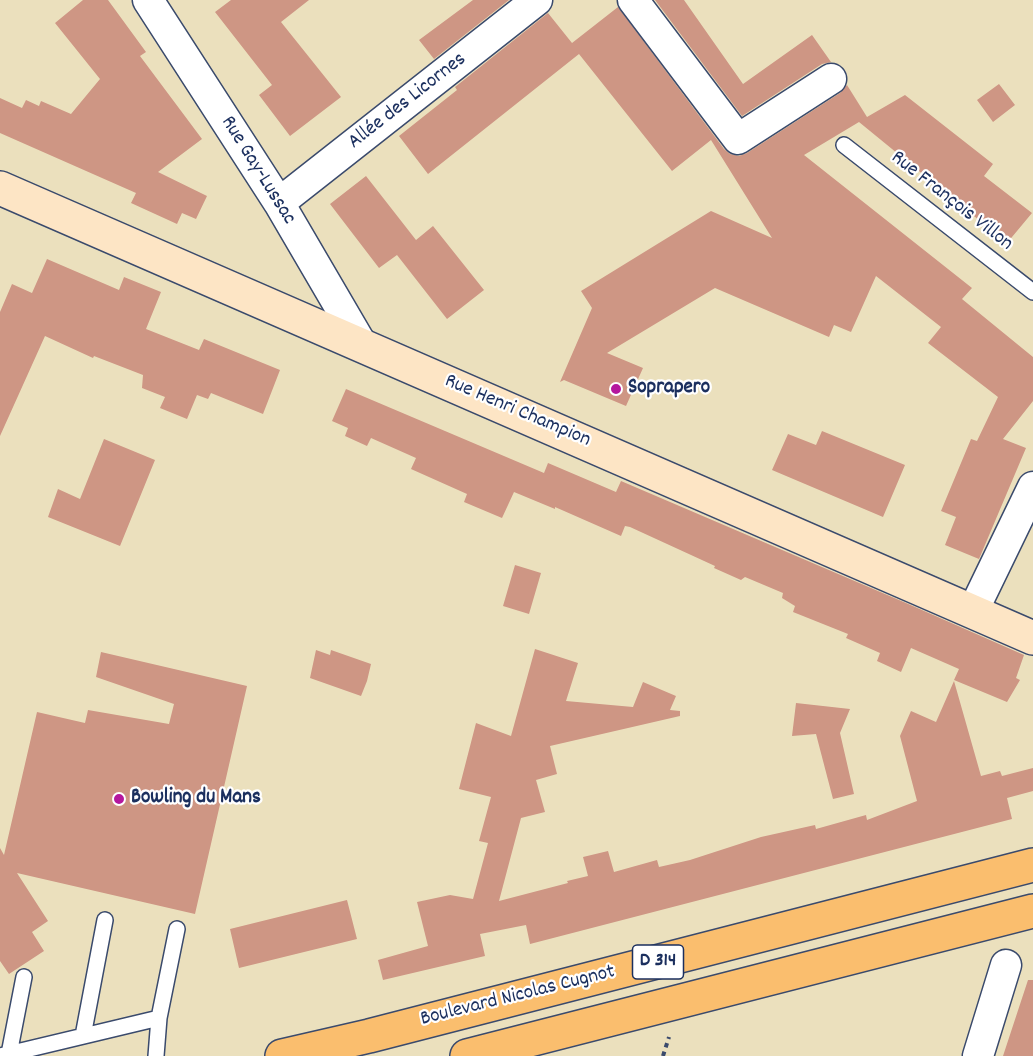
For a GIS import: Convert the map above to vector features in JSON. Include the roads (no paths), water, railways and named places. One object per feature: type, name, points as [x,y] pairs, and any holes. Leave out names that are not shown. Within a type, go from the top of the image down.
[{"type":"main road","name":"Boulevard Nicolas Cugnot","points":[[282,1056],[369,1036],[1033,866]]},
{"type":"main road","name":"Boulevard Nicolas Cugnot","points":[[467,1056],[1033,911]]},
{"type":"street","name":"Allée des Licornes","points":[[279,203],[537,0]]},
{"type":"street","points":[[633,0],[738,139],[831,79]]},
{"type":"street","name":"Rue Gay-Lussac","points":[[156,3],[279,203],[362,345]]},
{"type":"street","name":"Rue Henri Champion","points":[[2,194],[362,345],[1033,638]]},
{"type":"street","points":[[973,611],[1033,487]]},
{"type":"street","points":[[978,1056],[1006,965]]},
{"type":"lane","name":"Rue François Villon","points":[[844,145],[1033,292]]},
{"type":"lane","points":[[83,1036],[105,920]]},
{"type":"lane","points":[[156,1056],[159,1018],[177,929]]},
{"type":"lane","points":[[24,977],[5,1055],[159,1018]]},
{"type":"place","name":"Soprapero","points":[[616,389]]},
{"type":"place","name":"Bowling du Mans","points":[[119,799]]}]
